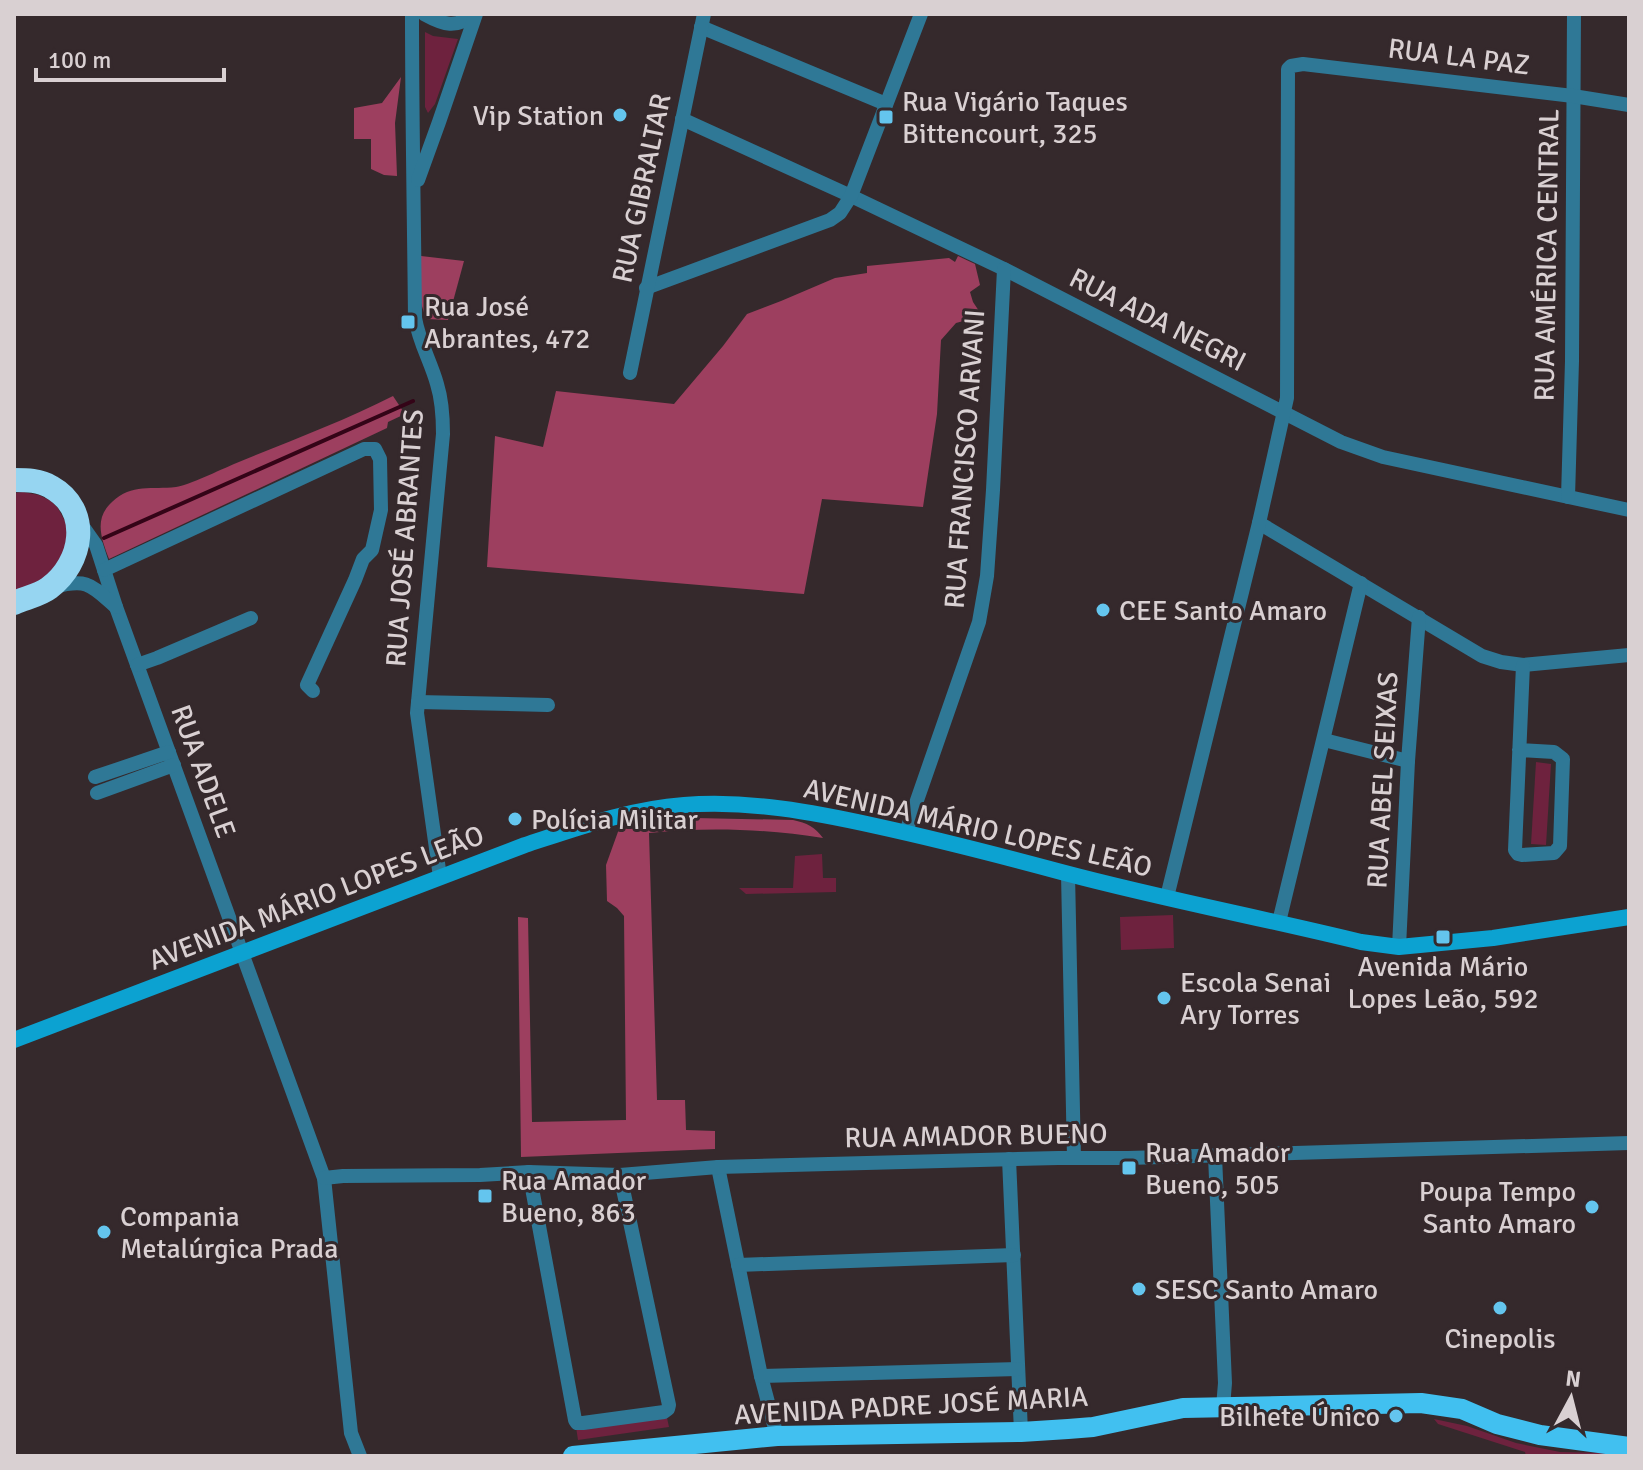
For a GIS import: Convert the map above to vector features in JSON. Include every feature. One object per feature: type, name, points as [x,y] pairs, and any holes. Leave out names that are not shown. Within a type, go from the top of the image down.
[{"type":"highway","points":[[14,480],[31,480],[53,488],[72,508],[78,520],[79,533],[67,569],[48,588],[14,603]]},
{"type":"main road","name":"AVENIDA PADRE JOSÉ MARIA","points":[[573,1456],[777,1436],[1021,1432],[1093,1427],[1183,1408],[1421,1403],[1462,1409],[1497,1424],[1540,1435],[1629,1447]]},
{"type":"street","name":"RUA JOSÉ ABRANTES","points":[[412,14],[415,318],[419,339],[437,382],[443,434],[417,713],[440,877]]},
{"type":"street","points":[[424,14],[455,24],[464,23],[475,14]]},
{"type":"street","points":[[414,188],[475,14]]},
{"type":"street","name":"RUA AMÉRICA CENTRAL","points":[[1568,497],[1574,14]]},
{"type":"street","points":[[646,288],[830,220],[840,213],[851,196],[920,15]]},
{"type":"street","points":[[703,20],[886,104]]},
{"type":"street","name":"RUA GIBRALTAR","points":[[630,373],[703,20]]},
{"type":"street","name":"RUA LA PAZ","points":[[1284,413],[1288,352],[1286,73],[1291,66],[1303,64],[1629,105]]},
{"type":"street","points":[[412,118],[439,122]]},
{"type":"street","name":"RUA ADA NEGRI","points":[[682,119],[1004,269],[1341,442],[1383,457],[1629,510]]},
{"type":"street","name":"RUA FRANCISCO ARVANI","points":[[906,832],[979,622],[987,576],[1004,269]]},
{"type":"street","points":[[1167,897],[1284,413]]},
{"type":"street","points":[[104,570],[364,449],[375,449],[380,459],[380,516],[372,550],[363,559],[307,685],[313,691]]},
{"type":"street","name":"RUA ADELE","points":[[78,520],[96,545],[324,1178],[351,1433]]},
{"type":"street","points":[[1259,523],[1482,656],[1523,665],[1629,655]]},
{"type":"street","points":[[48,588],[71,582],[85,583],[116,607]]},
{"type":"street","points":[[1279,922],[1361,583]]},
{"type":"street","name":"RUA ABEL SEIXAS","points":[[1399,947],[1419,617]]},
{"type":"street","points":[[137,665],[251,618]]},
{"type":"street","points":[[1519,750],[1554,752],[1563,759],[1560,846],[1554,853],[1522,855],[1515,850],[1519,750],[1523,665]]},
{"type":"street","points":[[418,702],[548,705]]},
{"type":"street","points":[[1324,740],[1408,761]]},
{"type":"street","points":[[95,777],[171,759]]},
{"type":"street","points":[[97,793],[171,759]]},
{"type":"street","name":"AVENIDA MÁRIO LOPES LEÃO","points":[[14,1040],[525,845],[643,810],[681,805],[757,806],[814,811],[1068,874],[1361,942],[1399,947],[1493,938],[1629,917]]},
{"type":"street","points":[[1068,874],[1074,1158]]},
{"type":"street","name":"RUA AMADOR BUENO","points":[[324,1178],[529,1172],[620,1175],[718,1167],[1629,1143]]},
{"type":"street","points":[[1215,1156],[1225,1383],[1223,1407]]},
{"type":"street","points":[[1009,1159],[1021,1432]]},
{"type":"street","points":[[718,1167],[761,1376],[777,1436]]},
{"type":"street","points":[[529,1172],[577,1423],[664,1412],[669,1405],[620,1175]]},
{"type":"street","points":[[738,1265],[1014,1255]]},
{"type":"street","points":[[761,1376],[1018,1369]]},
{"type":"street","points":[[345,1456],[351,1433]]},
{"type":"street","points":[[351,1433],[360,1456]]},
{"type":"shaded area","points":[[425,32],[458,39],[435,104],[428,113],[425,107]]},
{"type":"shaded area","points":[[401,77],[395,123],[397,176],[384,175],[371,169],[371,139],[354,139],[354,108],[382,103]]},
{"type":"shaded area","points":[[421,256],[464,261],[448,320],[426,319],[421,303]]},
{"type":"shaded area","points":[[958,256],[975,264],[980,285],[970,292],[979,311],[978,317],[956,323],[941,340],[937,414],[923,507],[822,499],[804,594],[487,567],[495,436],[543,447],[556,391],[674,404],[747,314],[835,278],[867,273],[867,266],[949,258],[955,262]]},
{"type":"shaded area","points":[[393,396],[405,414],[388,422],[387,428],[109,559],[101,522],[106,509],[120,496],[142,488],[176,487],[189,483]]},
{"type":"shaded area","points":[[14,493],[39,495],[58,508],[67,525],[67,551],[45,579],[14,593]]},
{"type":"shaded area","points":[[1536,762],[1551,764],[1546,845],[1531,844]]},
{"type":"shaded area","points":[[695,818],[793,820],[810,826],[823,838],[736,830],[649,833],[657,1100],[685,1100],[686,1130],[715,1131],[715,1149],[521,1157],[518,917],[528,918],[532,1122],[626,1120],[624,916],[607,901],[606,865],[619,829]]},
{"type":"shaded area","points":[[822,854],[823,878],[836,878],[836,892],[746,894],[739,888],[793,888],[795,856]]},
{"type":"shaded area","points":[[1173,915],[1174,948],[1121,950],[1120,917]]},
{"type":"shaded area","points":[[666,1413],[669,1427],[578,1440],[576,1427]]},
{"type":"shaded area","points":[[1434,1419],[1467,1426],[1516,1443],[1560,1452],[1622,1456],[1526,1456],[1525,1452],[1438,1424]]},
{"type":"waterway","points":[[104,538],[413,401]]},
{"type":"place","name":"Vip Station","points":[[620,115]]},
{"type":"place","name":"Rua Vigário Taques Bittencourt, 325","points":[[886,117]]},
{"type":"place","name":"Rua José Abrantes, 472","points":[[408,322]]},
{"type":"place","name":"CEE Santo Amaro","points":[[1103,610]]},
{"type":"place","name":"Polícia Militar","points":[[515,819]]},
{"type":"place","name":"Avenida Mário Lopes Leão, 592","points":[[1443,937]]},
{"type":"place","name":"Escola Senai Ary Torres","points":[[1164,998]]},
{"type":"place","name":"Rua Amador Bueno, 505","points":[[1129,1168]]},
{"type":"place","name":"Rua Amador Bueno, 863","points":[[485,1196]]},
{"type":"place","name":"Poupa Tempo Santo Amaro","points":[[1592,1207]]},
{"type":"place","name":"Compania Metalúrgica Prada","points":[[104,1232]]},
{"type":"place","name":"SESC Santo Amaro","points":[[1139,1289]]},
{"type":"place","name":"Cinepolis","points":[[1500,1308]]},
{"type":"place","name":"Bilhete Único","points":[[1396,1416]]}]
